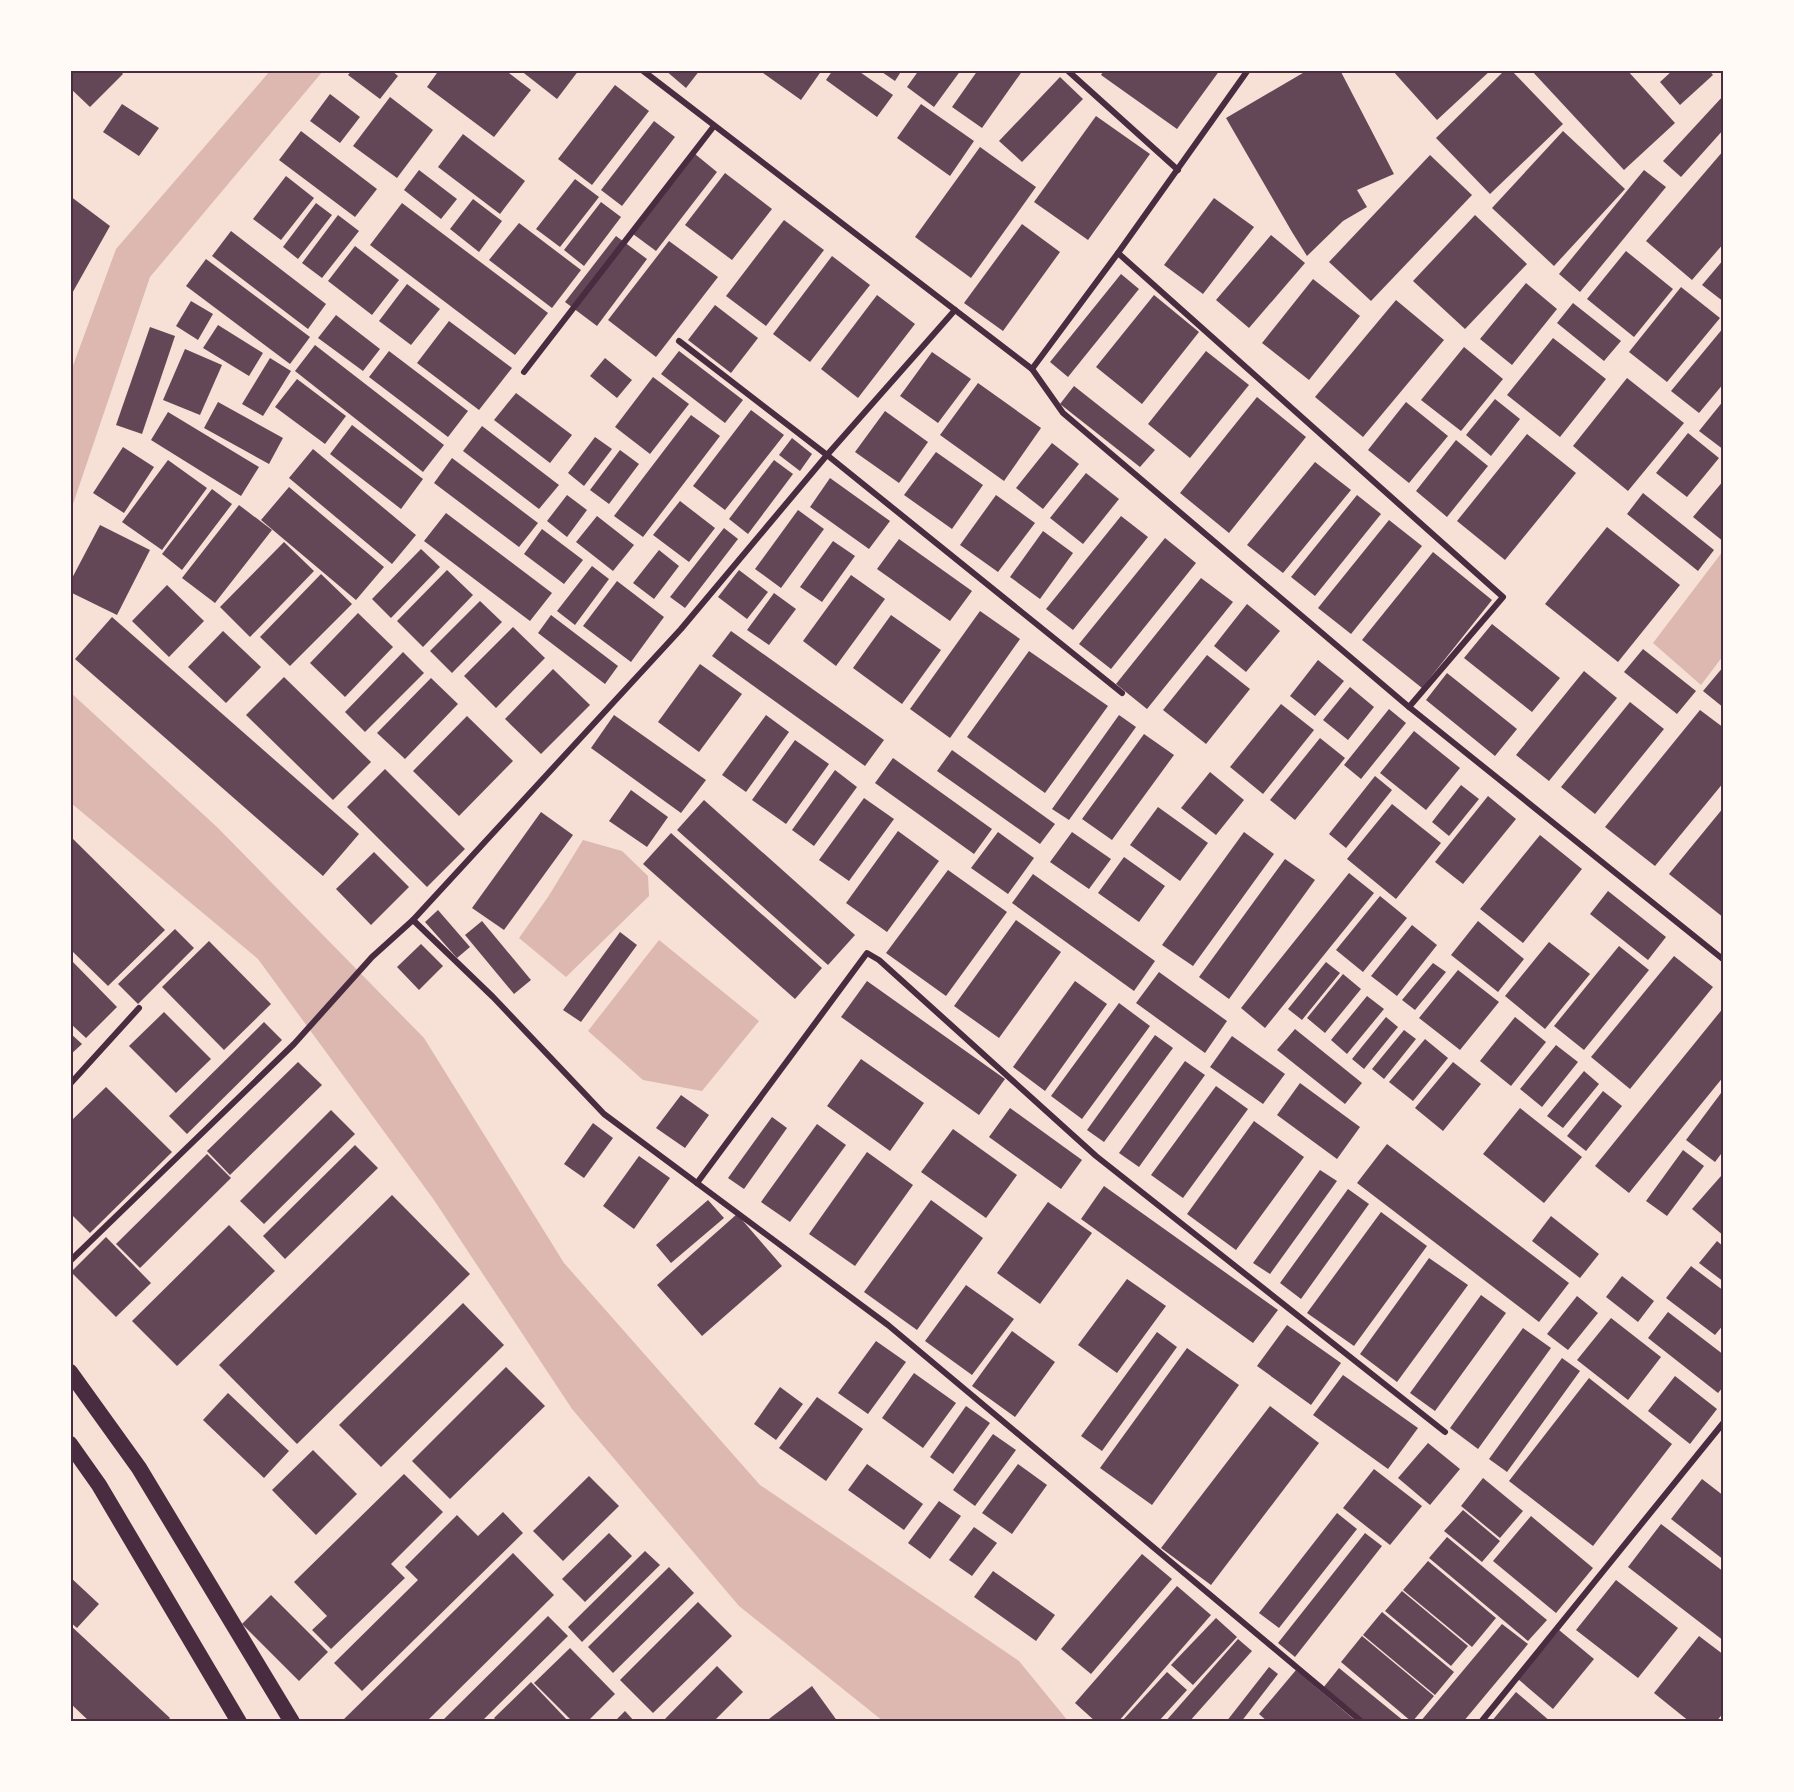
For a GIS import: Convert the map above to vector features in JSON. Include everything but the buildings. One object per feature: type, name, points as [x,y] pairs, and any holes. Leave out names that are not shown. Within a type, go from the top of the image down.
[{"type":"highway","points":[[70,1372],[139,1468],[292,1722]]},
{"type":"highway","points":[[70,1444],[99,1485],[239,1722]]},
{"type":"street","points":[[642,70],[1032,369],[1062,413],[1409,707],[1724,960]]},
{"type":"street","points":[[1067,70],[1178,170]]},
{"type":"street","points":[[1032,369],[1118,254],[1248,70]]},
{"type":"street","points":[[524,372],[714,126]]},
{"type":"street","points":[[1118,254],[1503,597],[1409,707]]},
{"type":"street","points":[[70,1261],[294,1044],[372,957],[413,920],[681,629],[827,455],[955,310]]},
{"type":"street","points":[[679,341],[827,455],[1122,693]]},
{"type":"street","points":[[413,920],[493,997],[604,1114],[888,1324],[1362,1722]]},
{"type":"street","points":[[697,1183],[867,953],[879,960],[1096,1156],[1445,1432]]},
{"type":"street","points":[[70,1084],[140,1008]]},
{"type":"street","points":[[1481,1722],[1724,1422]]},
{"type":"shaded area","points":[[270,71],[323,71],[150,277],[71,510],[71,371],[116,249]]},
{"type":"shaded area","points":[[1723,551],[1723,656],[1701,685],[1653,643]]},
{"type":"shaded area","points":[[70,692],[217,827],[424,1038],[564,1263],[760,1485],[1019,1661],[1068,1721],[883,1721],[739,1606],[572,1409],[434,1200],[258,959],[71,803]]},
{"type":"shaded area","points":[[583,840],[622,851],[648,876],[649,896],[566,977],[519,938],[548,897]]},
{"type":"shaded area","points":[[659,940],[759,1021],[702,1091],[643,1080],[588,1031]]}]
